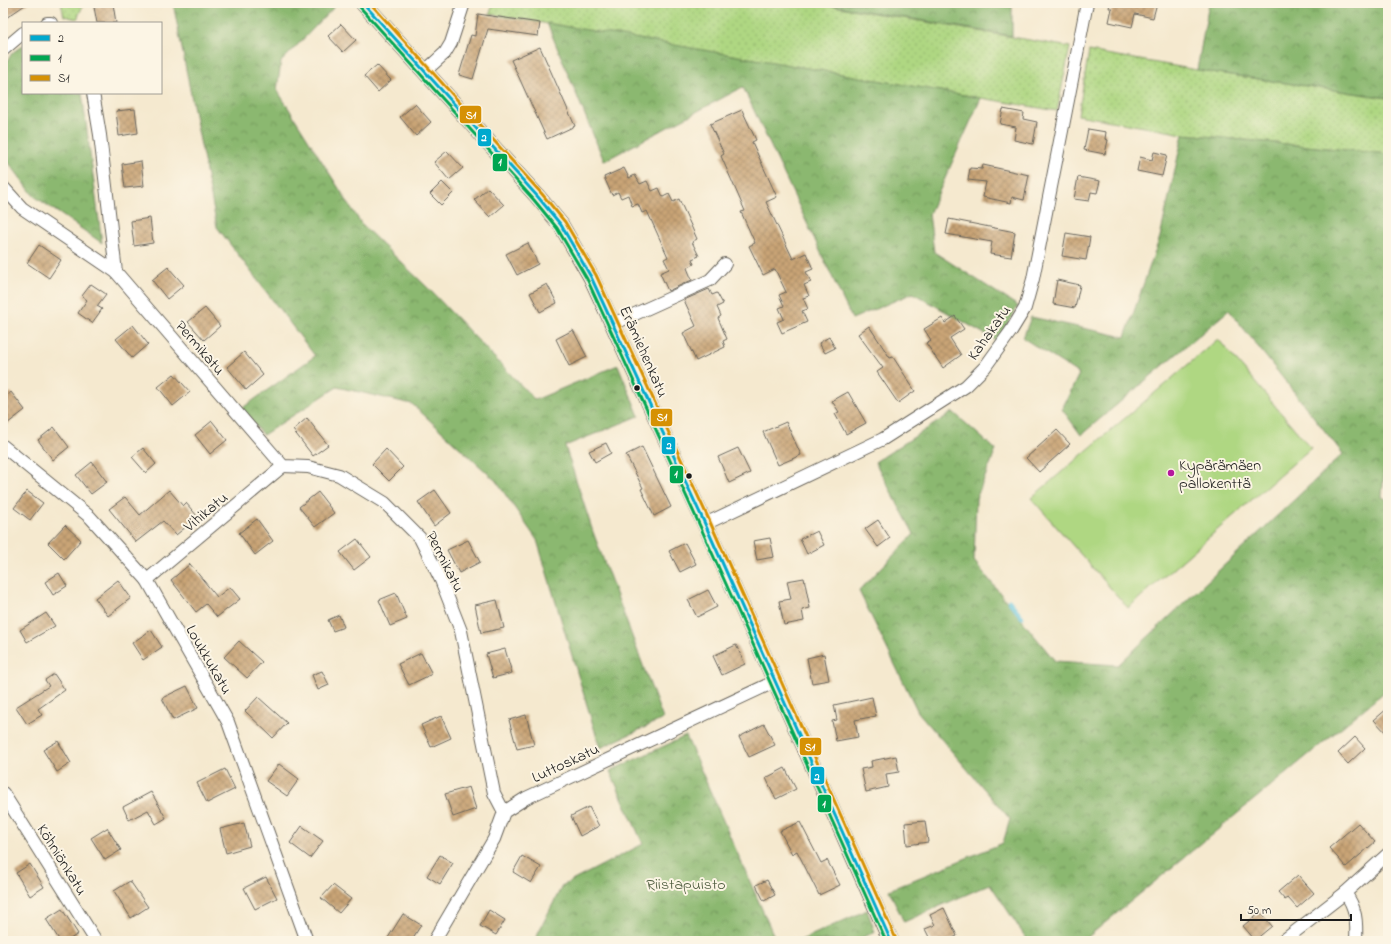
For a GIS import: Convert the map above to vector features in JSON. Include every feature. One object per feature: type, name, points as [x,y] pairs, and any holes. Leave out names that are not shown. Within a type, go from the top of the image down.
[{"type":"street","name":"Erämiehenkatu","points":[[362,3],[538,197],[561,225],[591,277],[705,524],[774,682],[891,941]]},
{"type":"street","points":[[424,72],[445,53],[451,44],[464,3]]},
{"type":"street","name":"Kahakatu","points":[[705,524],[883,439],[966,386],[985,367],[1002,345],[1025,308],[1033,279],[1087,3]]},
{"type":"street","points":[[3,50],[22,34]]},
{"type":"street","points":[[93,94],[100,135],[116,272]]},
{"type":"street","name":"Permikatu","points":[[3,187],[22,208],[116,272],[283,466],[308,467],[339,475],[385,503],[420,538],[440,580],[461,631],[494,793],[504,812]]},
{"type":"street","points":[[613,324],[710,280],[725,264]]},
{"type":"street","name":"Loukkukatu","points":[[3,446],[90,517],[147,580],[228,722],[307,941]]},
{"type":"street","name":"Vihikatu","points":[[147,580],[283,466]]},
{"type":"street","name":"Luttoskatu","points":[[504,812],[526,798],[774,682]]},
{"type":"street","name":"Köhniönkatu","points":[[3,793],[96,941]]},
{"type":"street","points":[[434,941],[494,839],[504,812]]},
{"type":"street","points":[[1284,941],[1388,854]]},
{"type":"street","points":[[1344,892],[1351,901],[1355,912],[1356,941]]},
{"type":"green space","points":[[61,3],[84,3],[77,19],[64,16]]},
{"type":"green space","points":[[173,3],[338,3],[281,62],[277,90],[362,225],[428,288],[535,400],[618,365],[639,416],[565,446],[593,532],[663,719],[600,748],[537,540],[496,481],[412,404],[337,387],[263,435],[241,409],[315,356],[217,227]]},
{"type":"green space","points":[[493,3],[816,3],[1070,47],[1057,111],[490,14]]},
{"type":"green space","points":[[818,3],[1012,3],[1012,36]]},
{"type":"green space","points":[[1209,3],[1388,3],[1388,98],[1197,70]]},
{"type":"green space","points":[[547,23],[981,98],[929,214],[934,252],[1018,306],[997,341],[913,293],[852,319],[743,87],[604,161]]},
{"type":"green space","points":[[22,46],[22,94],[82,94],[102,243],[34,196],[3,155],[3,68],[12,53]]},
{"type":"green space","points":[[1089,51],[1197,70],[1388,98],[1388,154],[1183,134],[1078,115]]},
{"type":"green space","points":[[1183,134],[1388,154],[1388,426],[1382,497],[1388,500],[1388,689],[1083,941],[1028,941],[990,884],[904,922],[889,890],[1003,843],[1010,819],[918,712],[859,591],[914,534],[875,462],[953,412],[996,450],[976,499],[974,561],[1055,661],[1118,665],[1343,454],[1229,310],[1081,435],[1062,409],[1079,374],[1023,338],[1031,317],[1125,337],[1160,237]]},
{"type":"green space","name":"Kypärämäen pallokenttä","points":[[1218,339],[1311,448],[1128,608],[1031,498]]},
{"type":"green space","name":"Riistapuisto","points":[[686,736],[776,941],[534,941],[562,886],[643,844],[610,771]]},
{"type":"green space","points":[[867,910],[875,932],[855,941],[799,941]]},
{"type":"building","points":[[3,3],[28,3],[3,20]]},
{"type":"building","points":[[1110,3],[1157,3],[1153,18],[1135,14],[1132,27],[1109,22],[1112,8],[1109,8]]},
{"type":"building","points":[[113,4],[116,22],[97,22],[94,7]]},
{"type":"building","points":[[478,14],[540,23],[538,36],[488,29],[473,79],[459,75],[471,35],[475,36]]},
{"type":"building","points":[[341,24],[356,40],[343,52],[328,36]]},
{"type":"building","points":[[540,47],[575,126],[547,139],[511,60]]},
{"type":"building","points":[[377,65],[391,80],[378,92],[364,76]]},
{"type":"building","points":[[415,104],[431,122],[416,136],[400,117]]},
{"type":"building","points":[[135,109],[138,133],[119,136],[116,111]]},
{"type":"building","points":[[1003,109],[1024,113],[1023,119],[1037,122],[1033,144],[1014,140],[1016,127],[1000,124]]},
{"type":"building","points":[[742,110],[756,140],[752,142],[777,197],[766,202],[793,259],[806,253],[813,269],[806,272],[811,282],[804,285],[809,296],[803,298],[808,309],[802,311],[807,322],[782,333],[777,322],[784,319],[779,308],[784,306],[779,295],[786,292],[775,269],[763,275],[749,246],[755,243],[741,212],[745,211],[721,156],[724,154],[710,124]]},
{"type":"building","points":[[1088,129],[1106,132],[1105,139],[1108,140],[1105,154],[1084,150]]},
{"type":"building","points":[[447,151],[463,168],[449,180],[434,162]]},
{"type":"building","points":[[1154,152],[1167,155],[1162,176],[1137,171],[1140,157],[1152,160]]},
{"type":"building","points":[[141,161],[144,186],[125,188],[122,164]]},
{"type":"building","points":[[983,165],[1029,175],[1024,200],[1012,197],[1011,203],[983,197],[986,182],[968,180],[970,168],[982,169]]},
{"type":"building","points":[[624,168],[629,178],[635,175],[640,184],[647,181],[652,191],[659,188],[663,197],[669,194],[673,202],[679,199],[697,239],[692,242],[699,256],[692,259],[694,264],[687,268],[692,280],[668,291],[660,273],[669,269],[664,259],[668,257],[647,211],[642,213],[638,204],[632,206],[628,195],[621,198],[618,192],[612,195],[604,177]]},
{"type":"building","points":[[1078,177],[1100,181],[1097,193],[1091,192],[1089,201],[1074,199]]},
{"type":"building","points":[[442,182],[453,193],[441,205],[430,194]]},
{"type":"building","points":[[488,188],[504,205],[490,217],[474,200]]},
{"type":"building","points":[[150,218],[153,243],[134,246],[131,221]]},
{"type":"building","points":[[949,219],[1015,232],[1011,257],[990,254],[992,242],[946,234]]},
{"type":"building","points":[[1066,233],[1090,237],[1086,260],[1062,256]]},
{"type":"building","points":[[528,243],[538,264],[517,275],[506,254]]},
{"type":"building","points":[[39,245],[61,260],[49,278],[27,263]]},
{"type":"building","points":[[168,267],[184,285],[167,299],[152,280]]},
{"type":"building","points":[[1057,280],[1080,285],[1075,308],[1053,304]]},
{"type":"building","points":[[91,284],[106,294],[97,306],[102,309],[92,323],[78,313],[87,300],[82,296]]},
{"type":"building","points":[[547,284],[557,303],[540,312],[530,293]]},
{"type":"building","points":[[709,289],[712,295],[717,293],[723,304],[717,307],[721,316],[718,318],[727,339],[723,341],[725,347],[696,361],[683,333],[696,326],[684,300]]},
{"type":"building","points":[[205,308],[220,326],[204,340],[188,322]]},
{"type":"building","points":[[955,316],[964,329],[950,338],[961,355],[943,368],[926,343],[931,340],[924,329],[942,318],[945,323]]},
{"type":"building","points":[[133,325],[148,344],[132,358],[116,339]]},
{"type":"building","points":[[869,326],[890,358],[893,357],[915,391],[898,403],[877,372],[883,368],[858,334]]},
{"type":"building","points":[[573,330],[587,357],[569,366],[556,339]]},
{"type":"building","points":[[829,337],[835,348],[825,353],[819,343]]},
{"type":"building","points":[[244,352],[263,375],[246,390],[227,367]]},
{"type":"building","points":[[174,374],[190,392],[173,406],[158,387]]},
{"type":"building","points":[[11,392],[25,410],[3,427],[3,398]]},
{"type":"building","points":[[848,392],[866,423],[846,434],[835,414],[839,412],[832,401]]},
{"type":"building","points":[[307,418],[328,445],[313,456],[293,430]]},
{"type":"building","points":[[212,421],[227,440],[210,454],[195,435]]},
{"type":"building","points":[[786,422],[801,455],[778,465],[763,432]]},
{"type":"building","points":[[54,427],[69,447],[53,460],[38,440]]},
{"type":"building","points":[[1057,430],[1070,444],[1039,472],[1026,458]]},
{"type":"building","points":[[606,443],[611,453],[595,462],[589,451]]},
{"type":"building","points":[[642,447],[671,507],[654,516],[641,489],[643,488],[626,455]]},
{"type":"building","points":[[143,448],[156,464],[146,473],[132,457]]},
{"type":"building","points":[[738,448],[750,473],[729,483],[718,457]]},
{"type":"building","points":[[386,449],[403,467],[389,481],[372,464]]},
{"type":"building","points":[[92,462],[107,482],[91,494],[76,475]]},
{"type":"building","points":[[169,490],[183,506],[186,503],[198,517],[176,535],[163,521],[136,542],[109,509],[125,497],[140,515]]},
{"type":"building","points":[[435,490],[451,513],[434,526],[418,502]]},
{"type":"building","points":[[27,491],[43,503],[30,520],[14,508]]},
{"type":"building","points":[[318,492],[334,513],[315,527],[299,507]]},
{"type":"building","points":[[257,519],[273,541],[255,555],[239,533]]},
{"type":"building","points":[[878,520],[890,538],[878,547],[865,529]]},
{"type":"building","points":[[65,525],[81,540],[64,559],[48,543]]},
{"type":"building","points":[[817,531],[824,545],[807,554],[800,539]]},
{"type":"building","points":[[770,538],[774,557],[757,560],[753,541]]},
{"type":"building","points":[[357,539],[371,557],[354,570],[340,552]]},
{"type":"building","points":[[468,540],[480,562],[459,573],[447,550]]},
{"type":"building","points":[[685,543],[696,564],[680,572],[669,551]]},
{"type":"building","points":[[190,564],[217,597],[230,587],[240,599],[217,617],[206,604],[196,612],[171,580]]},
{"type":"building","points":[[59,573],[67,586],[53,595],[45,582]]},
{"type":"building","points":[[804,578],[810,608],[802,610],[804,621],[784,625],[779,601],[791,599],[787,581]]},
{"type":"building","points":[[118,580],[131,598],[108,616],[95,598]]},
{"type":"building","points":[[708,590],[717,607],[697,617],[688,600]]},
{"type":"building","points":[[396,593],[407,619],[390,626],[379,600]]},
{"type":"building","points":[[497,600],[504,628],[481,633],[475,605]]},
{"type":"building","points":[[46,613],[55,626],[27,642],[20,630]]},
{"type":"building","points":[[339,615],[344,627],[333,631],[328,620]]},
{"type":"building","points":[[151,630],[162,647],[143,660],[132,643]]},
{"type":"building","points":[[239,641],[262,662],[247,678],[224,657]]},
{"type":"building","points":[[736,645],[745,664],[722,675],[713,656]]},
{"type":"building","points":[[505,649],[512,673],[493,678],[486,654]]},
{"type":"building","points":[[421,653],[432,674],[409,685],[398,664]]},
{"type":"building","points":[[824,654],[829,680],[812,683],[807,658]]},
{"type":"building","points":[[322,671],[329,685],[318,690],[312,675]]},
{"type":"building","points":[[54,674],[65,690],[38,709],[42,715],[27,724],[16,707],[49,686],[45,680]]},
{"type":"building","points":[[187,686],[198,708],[173,720],[162,698]]},
{"type":"building","points":[[258,697],[287,723],[273,738],[245,711]]},
{"type":"building","points":[[872,697],[876,716],[855,720],[858,737],[836,741],[832,721],[837,720],[834,705]]},
{"type":"building","points":[[1388,708],[1388,735],[1374,720]]},
{"type":"building","points":[[526,715],[534,745],[517,749],[509,720]]},
{"type":"building","points":[[441,716],[451,738],[431,747],[421,725]]},
{"type":"building","points":[[764,724],[775,745],[749,757],[739,737]]},
{"type":"building","points":[[1355,737],[1365,748],[1348,764],[1338,753]]},
{"type":"building","points":[[58,741],[71,763],[57,772],[43,750]]},
{"type":"building","points":[[896,756],[899,772],[886,774],[888,787],[866,792],[861,769],[872,767],[871,761]]},
{"type":"building","points":[[279,764],[299,779],[287,796],[266,781]]},
{"type":"building","points":[[785,768],[796,789],[776,799],[766,778]]},
{"type":"building","points":[[225,769],[235,789],[207,803],[197,783]]},
{"type":"building","points":[[469,787],[476,809],[453,817],[445,794]]},
{"type":"building","points":[[151,792],[166,818],[156,824],[148,810],[129,820],[123,807]]},
{"type":"building","points":[[589,807],[599,826],[580,836],[571,816]]},
{"type":"building","points":[[925,821],[928,842],[907,845],[905,823]]},
{"type":"building","points":[[800,822],[821,863],[827,860],[840,885],[819,895],[797,851],[792,854],[780,831]]},
{"type":"building","points":[[244,823],[250,846],[226,853],[220,829]]},
{"type":"building","points":[[1358,823],[1375,842],[1346,867],[1329,848]]},
{"type":"building","points":[[302,826],[323,841],[310,858],[290,843]]},
{"type":"building","points":[[107,828],[121,850],[105,860],[91,838]]},
{"type":"building","points":[[440,855],[453,863],[440,884],[427,876]]},
{"type":"building","points":[[522,856],[541,867],[531,883],[513,872]]},
{"type":"building","points":[[30,864],[44,887],[30,896],[16,873]]},
{"type":"building","points":[[1298,875],[1314,893],[1297,908],[1288,898],[1285,900],[1278,892]]},
{"type":"building","points":[[266,877],[277,898],[255,909],[244,888]]},
{"type":"building","points":[[767,880],[775,895],[764,901],[756,885]]},
{"type":"building","points":[[130,881],[148,907],[131,918],[114,891]]},
{"type":"building","points":[[333,885],[351,899],[339,913],[321,898]]},
{"type":"building","points":[[944,908],[957,936],[947,941],[931,941],[925,929],[935,925],[930,915]]},
{"type":"building","points":[[62,909],[78,934],[67,941],[60,941],[46,919]]},
{"type":"building","points":[[489,910],[505,920],[496,935],[480,926]]},
{"type":"building","points":[[1260,912],[1272,926],[1255,940],[1243,926]]},
{"type":"building","points":[[403,914],[421,925],[411,941],[386,941]]},
{"type":"waterway","points":[[1009,601],[1022,617]]},
{"type":"transit line","name":"2","points":[[363,3],[538,197],[561,225],[591,277],[705,524],[891,941]]},
{"type":"transit line","name":"S1","points":[[370,3],[542,194],[565,222],[596,275],[710,522],[896,939]]},
{"type":"transit line","name":"1","points":[[359,6],[534,200],[557,228],[587,279],[700,526],[886,941]]},
{"type":"place","name":"Kypärämäen pallokenttä","points":[[1171,473]]}]
